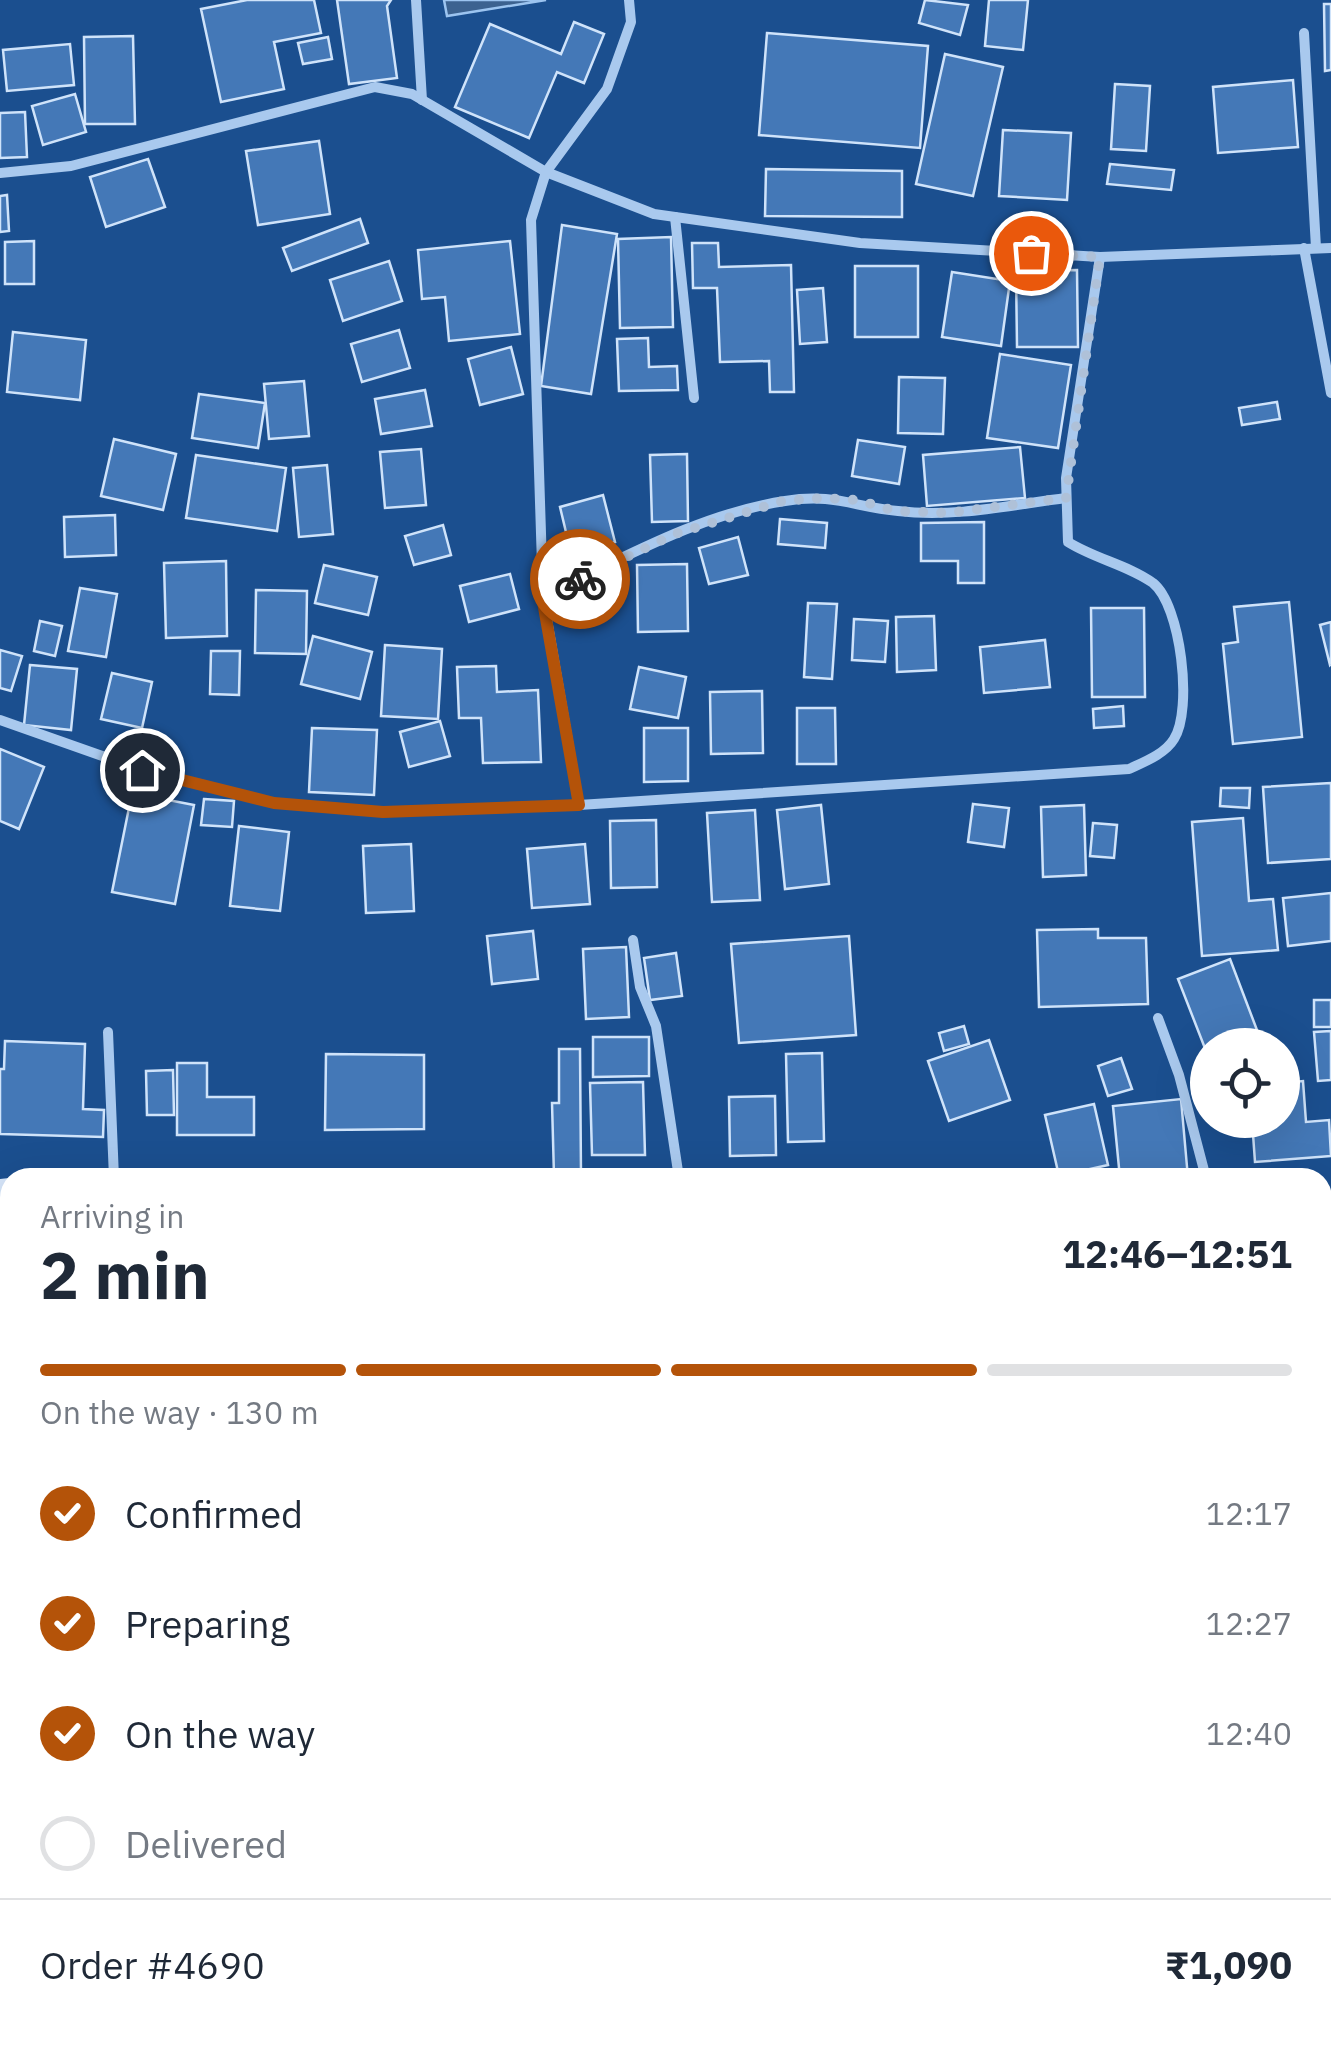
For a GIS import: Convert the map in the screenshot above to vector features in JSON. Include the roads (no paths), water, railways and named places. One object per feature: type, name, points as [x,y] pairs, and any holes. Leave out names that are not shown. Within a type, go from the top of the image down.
[{"type":"street","points":[[416,0],[422,100]]},
{"type":"street","points":[[579,805],[542,596],[531,220],[546,172],[607,90],[632,22],[629,0]]},
{"type":"street","points":[[1304,33],[1310,248],[1331,393]]},
{"type":"street","points":[[0,173],[71,166],[375,87],[422,100],[546,172],[654,214],[675,218],[860,243],[1100,257],[1331,248]]},
{"type":"street","points":[[675,218],[694,398]]},
{"type":"street","points":[[0,720],[142,770],[274,803],[383,812],[579,805],[1129,769],[1174,741],[1186,710],[1168,604],[1155,584],[1092,558],[1068,542],[1066,498],[1100,257]]},
{"type":"street","points":[[542,596],[675,534],[783,501],[858,500],[895,511],[948,513],[1066,498]]},
{"type":"street","points":[[633,940],[640,987],[656,1026],[677,1168]]},
{"type":"street","points":[[1158,1018],[1179,1074],[1203,1168]]},
{"type":"street","points":[[108,1032],[114,1168]]},
{"type":"water","points":[[444,0],[546,0],[447,16]]}]
